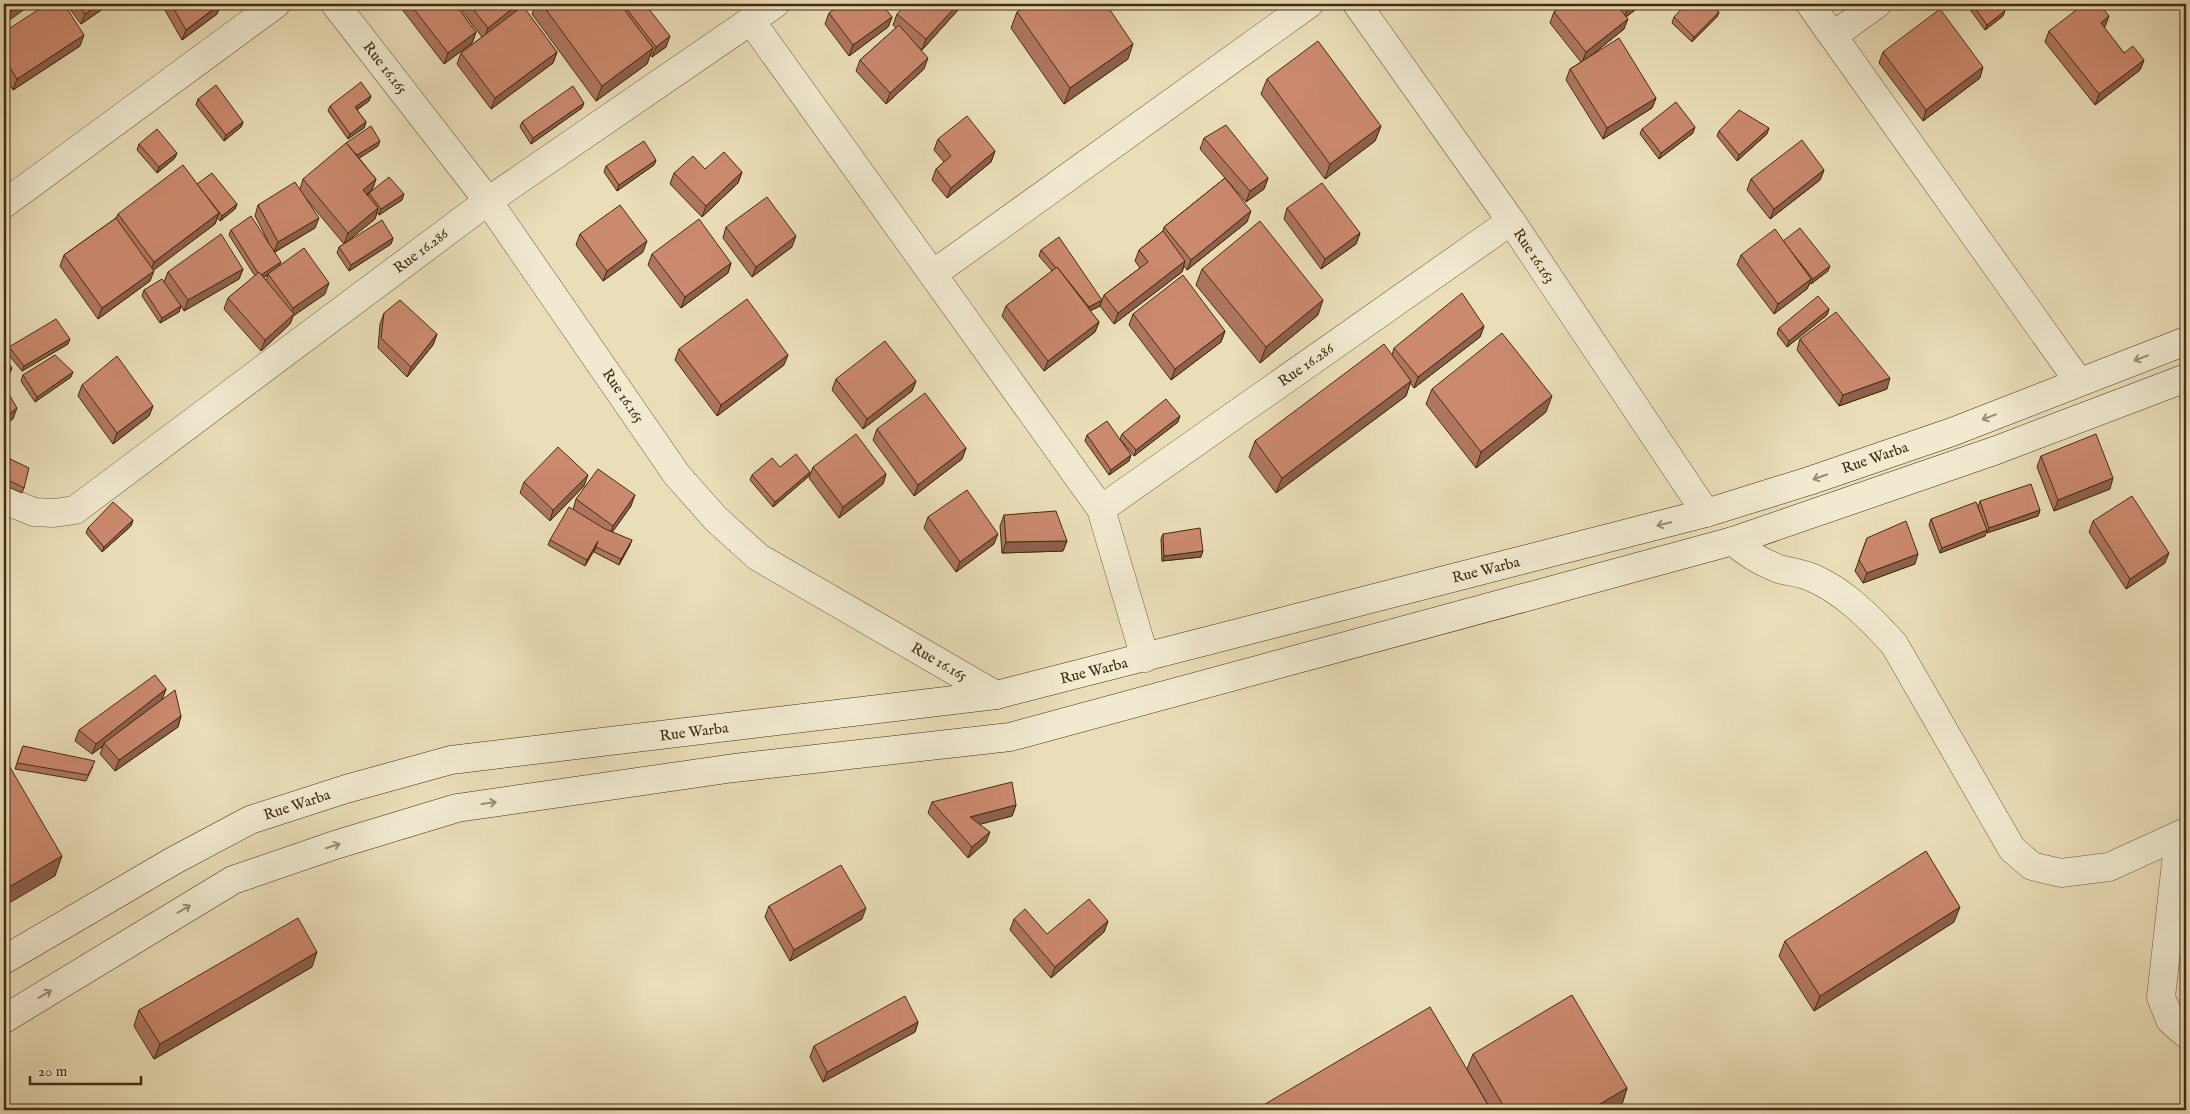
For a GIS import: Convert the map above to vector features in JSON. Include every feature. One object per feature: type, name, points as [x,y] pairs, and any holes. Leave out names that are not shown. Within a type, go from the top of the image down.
[{"type":"street","points":[[4,204],[276,4]]},
{"type":"street","name":"Rue 16.165","points":[[335,4],[488,200],[676,475],[716,519],[758,557],[996,695]]},
{"type":"street","name":"Rue 16.286","points":[[4,500],[34,512],[54,513],[75,510],[488,200],[775,4]]},
{"type":"street","points":[[933,274],[1309,4]]},
{"type":"street","name":"Rue 16.163","points":[[1357,4],[1511,221],[1706,513]]},
{"type":"street","points":[[1810,4],[2079,382]]},
{"type":"street","points":[[1833,36],[1877,4]]},
{"type":"street","points":[[751,21],[1101,509],[1145,658]]},
{"type":"street","name":"Rue 16.286","points":[[1101,509],[1511,221]]},
{"type":"street","name":"Rue Warba","points":[[4,960],[173,861],[250,820],[346,789],[451,760],[996,695],[1706,513],[1809,481],[1943,435],[2186,341]]},
{"type":"street","points":[[4,1019],[233,880],[335,845],[457,808],[734,768],[1010,738],[1733,540],[1994,451],[2186,378]]},
{"type":"street","points":[[1733,540],[1748,555],[1778,568],[1812,578],[1839,593],[1871,619],[1894,644],[2012,849],[2032,866],[2061,873],[2109,867],[2182,834]]},
{"type":"street","points":[[2182,834],[2161,997],[2170,1020],[2186,1034]]},
{"type":"building","points":[[4,4],[21,4],[4,16]]},
{"type":"building","points":[[47,4],[64,4],[84,35],[17,79],[4,58],[4,32]]},
{"type":"building","points":[[78,4],[99,4],[85,14]]},
{"type":"building","points":[[171,4],[220,4],[186,30]]},
{"type":"building","points":[[410,4],[455,4],[476,32],[448,53]]},
{"type":"building","points":[[469,4],[518,4],[488,28]]},
{"type":"building","points":[[542,4],[620,4],[653,48],[602,86]]},
{"type":"building","points":[[623,4],[645,4],[670,36],[656,47]]},
{"type":"building","points":[[842,4],[882,4],[892,17],[853,45],[829,13]]},
{"type":"building","points":[[906,4],[958,4],[926,39],[897,14]]},
{"type":"building","points":[[1029,4],[1106,4],[1133,44],[1070,88],[1017,12]]},
{"type":"building","points":[[1564,4],[1616,4],[1628,19],[1586,52],[1554,12]]},
{"type":"building","points":[[1686,4],[1710,4],[1719,12],[1694,37],[1674,17]]},
{"type":"building","points":[[1972,4],[2000,4],[2005,11],[1987,25]]},
{"type":"building","points":[[2084,4],[2100,4],[2109,16],[2101,23],[2124,53],[2133,46],[2144,60],[2099,94],[2049,31]]},
{"type":"building","points":[[523,6],[557,52],[495,98],[461,53]]},
{"type":"building","points":[[1940,9],[1983,67],[1926,110],[1883,52]]},
{"type":"building","points":[[899,25],[928,58],[890,93],[860,60]]},
{"type":"building","points":[[1619,38],[1656,98],[1607,128],[1570,69]]},
{"type":"building","points":[[1318,41],[1381,126],[1330,164],[1267,79]]},
{"type":"building","points":[[361,82],[371,96],[355,107],[366,122],[350,134],[330,106]]},
{"type":"building","points":[[216,85],[243,122],[226,135],[198,99]]},
{"type":"building","points":[[573,86],[584,103],[533,138],[522,122]]},
{"type":"building","points":[[1676,102],[1695,127],[1661,153],[1642,129]]},
{"type":"building","points":[[1739,110],[1769,128],[1739,155],[1719,131]]},
{"type":"building","points":[[967,116],[995,151],[951,188],[936,169],[951,156],[938,139]]},
{"type":"building","points":[[1226,125],[1268,178],[1250,191],[1204,138]]},
{"type":"building","points":[[371,126],[380,141],[357,155],[346,143]]},
{"type":"building","points":[[157,129],[177,153],[159,167],[139,144]]},
{"type":"building","points":[[1802,140],[1824,170],[1774,209],[1751,179]]},
{"type":"building","points":[[644,141],[656,160],[619,185],[606,166]]},
{"type":"building","points":[[346,143],[376,179],[363,190],[378,208],[348,233],[303,179]]},
{"type":"building","points":[[724,152],[742,172],[706,206],[674,173],[693,156],[705,169]]},
{"type":"building","points":[[183,165],[219,213],[154,262],[118,214]]},
{"type":"building","points":[[212,173],[237,204],[222,216],[197,184]]},
{"type":"building","points":[[389,177],[404,194],[381,209],[369,193]]},
{"type":"building","points":[[1225,178],[1251,211],[1191,260],[1164,227]]},
{"type":"building","points":[[295,182],[319,218],[278,242],[258,205]]},
{"type":"building","points":[[1322,183],[1360,233],[1325,259],[1287,208]]},
{"type":"building","points":[[767,197],[796,236],[756,267],[726,227]]},
{"type":"building","points":[[620,205],[647,241],[607,271],[580,234]]},
{"type":"building","points":[[251,216],[281,262],[261,275],[231,230]]},
{"type":"building","points":[[116,218],[154,271],[102,308],[64,255]]},
{"type":"building","points":[[699,219],[731,263],[685,297],[652,254]]},
{"type":"building","points":[[382,220],[393,238],[351,265],[339,247]]},
{"type":"building","points":[[1260,221],[1323,300],[1266,347],[1202,269]]},
{"type":"building","points":[[1800,228],[1830,266],[1813,279],[1783,241]]},
{"type":"building","points":[[1775,229],[1811,279],[1778,304],[1741,255]]},
{"type":"building","points":[[1163,231],[1185,261],[1118,313],[1104,295],[1148,262],[1139,250]]},
{"type":"building","points":[[221,234],[243,269],[188,300],[168,272]]},
{"type":"building","points":[[1059,237],[1102,300],[1089,307],[1041,250]]},
{"type":"building","points":[[304,248],[329,283],[293,308],[268,274]]},
{"type":"building","points":[[1057,267],[1099,322],[1048,361],[1006,306]]},
{"type":"building","points":[[259,272],[294,314],[265,340],[228,298]]},
{"type":"building","points":[[1183,275],[1225,331],[1175,369],[1133,314]]},
{"type":"building","points":[[162,279],[181,306],[162,318],[144,290]]},
{"type":"building","points":[[1462,293],[1484,326],[1418,377],[1394,348]]},
{"type":"building","points":[[1818,296],[1829,309],[1789,341],[1779,328]]},
{"type":"building","points":[[747,299],[788,355],[721,405],[679,349]]},
{"type":"building","points":[[400,300],[437,334],[411,367],[381,338],[384,313]]},
{"type":"building","points":[[1836,312],[1890,378],[1843,395],[1800,339]]},
{"type":"building","points":[[56,319],[70,339],[24,366],[9,347]]},
{"type":"building","points":[[1502,333],[1552,396],[1481,452],[1432,389]]},
{"type":"building","points":[[885,341],[916,381],[867,419],[836,379]]},
{"type":"building","points":[[1384,344],[1411,381],[1282,478],[1255,441]]},
{"type":"building","points":[[55,355],[73,372],[37,397],[23,375]]},
{"type":"building","points":[[4,356],[12,368],[4,374]]},
{"type":"building","points":[[117,356],[153,406],[117,433],[82,385]]},
{"type":"building","points":[[4,386],[17,408],[4,418]]},
{"type":"building","points":[[925,393],[966,448],[918,485],[877,429]]},
{"type":"building","points":[[1166,399],[1180,416],[1136,450],[1122,434]]},
{"type":"building","points":[[1107,421],[1131,455],[1111,470],[1087,435]]},
{"type":"building","points":[[856,434],[886,474],[843,507],[813,467]]},
{"type":"building","points":[[2096,434],[2113,478],[2058,500],[2041,456]]},
{"type":"building","points":[[558,447],[588,475],[553,510],[524,482]]},
{"type":"building","points":[[796,454],[810,472],[775,502],[752,475],[772,458],[780,467]]},
{"type":"building","points":[[4,456],[29,468],[24,488],[4,478]]},
{"type":"building","points":[[598,469],[635,495],[613,526],[576,499]]},
{"type":"building","points":[[2031,484],[2040,510],[1989,528],[1980,501]]},
{"type":"building","points":[[967,490],[998,534],[960,562],[928,517]]},
{"type":"building","points":[[2132,496],[2169,553],[2130,579],[2093,521]]},
{"type":"building","points":[[113,502],[133,520],[104,547],[88,528]]},
{"type":"building","points":[[1976,502],[1987,530],[1942,548],[1931,519]]},
{"type":"building","points":[[569,507],[605,529],[632,540],[621,559],[596,547],[598,541],[587,560],[550,540]]},
{"type":"building","points":[[1056,511],[1067,541],[1006,542],[1004,515]]},
{"type":"building","points":[[1906,521],[1918,554],[1867,573],[1859,560],[1867,538]]},
{"type":"building","points":[[1200,528],[1203,551],[1164,556],[1163,534]]},
{"type":"building","points":[[155,675],[166,689],[96,744],[79,730]]},
{"type":"building","points":[[175,690],[181,716],[119,760],[104,743]]},
{"type":"building","points":[[23,746],[95,761],[88,775],[17,763]]},
{"type":"building","points":[[4,757],[62,856],[4,890]]},
{"type":"building","points":[[1012,782],[1016,805],[970,817],[990,832],[972,847],[932,802]]},
{"type":"building","points":[[1926,851],[1960,907],[1820,996],[1785,941]]},
{"type":"building","points":[[841,865],[866,908],[794,950],[769,906]]},
{"type":"building","points":[[1089,899],[1108,921],[1055,967],[1014,919],[1025,909],[1047,934]]},
{"type":"building","points":[[298,918],[317,952],[160,1044],[139,1010]]},
{"type":"building","points":[[1572,995],[1627,1088],[1590,1110],[1506,1110],[1473,1054]]},
{"type":"building","points":[[905,996],[918,1022],[827,1072],[814,1046]]},
{"type":"building","points":[[1430,1007],[1491,1110],[1255,1110]]}]
